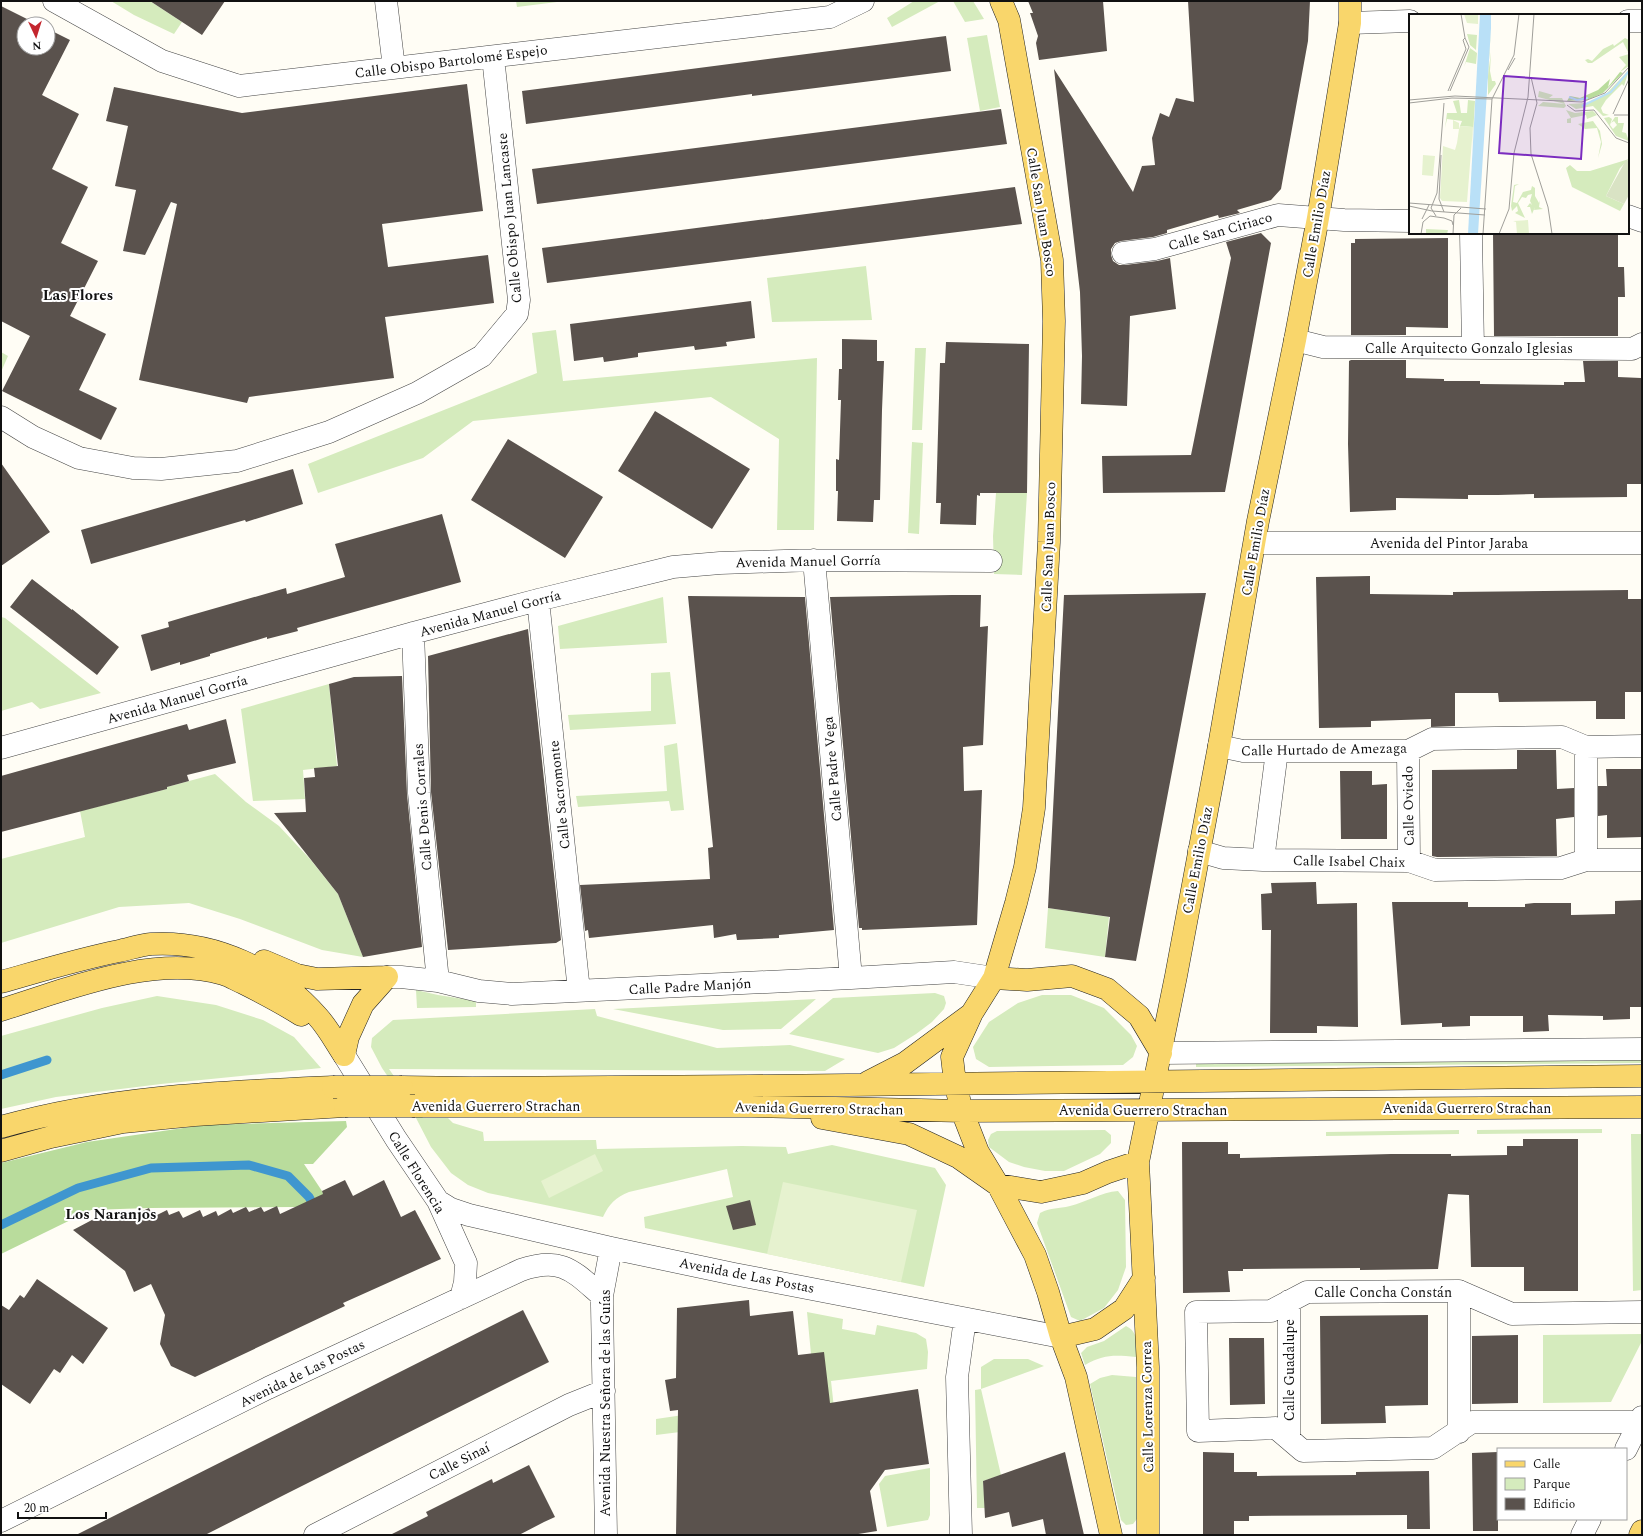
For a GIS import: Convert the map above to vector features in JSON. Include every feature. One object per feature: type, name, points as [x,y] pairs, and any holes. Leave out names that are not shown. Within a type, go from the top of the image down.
[{"type":"main road","name":"Calle San Juan Bosco","points":[[962,1111],[955,1083],[952,1057],[972,1013],[994,978],[1025,867],[1034,808],[1049,542],[1054,321],[1052,260],[1009,20],[1001,1]]},
{"type":"main road","name":"Calle Emilio Díaz","points":[[1148,1110],[1161,1053],[1219,746],[1258,521],[1318,218],[1350,23],[1350,1]]},
{"type":"main road","points":[[1,982],[91,956],[150,944],[189,945],[239,952],[297,975],[317,979],[387,977]]},
{"type":"main road","points":[[189,945],[221,953],[268,974],[295,995],[319,1017],[344,1055]]},
{"type":"main road","points":[[1,1010],[108,978],[154,968],[193,968],[225,974],[271,997],[304,1017],[344,1055]]},
{"type":"main road","points":[[994,978],[1027,980],[1072,976],[1107,989],[1139,1016],[1161,1053]]},
{"type":"main road","points":[[344,1055],[348,1037],[364,1004],[387,977]]},
{"type":"main road","points":[[863,1084],[906,1063],[972,1013]]},
{"type":"main road","name":"Avenida Guerrero Strachan","points":[[1,1127],[40,1116],[124,1101],[207,1093],[334,1087],[472,1088],[1642,1076]]},
{"type":"main road","name":"Avenida Guerrero Strachan","points":[[1,1151],[51,1136],[123,1122],[195,1115],[345,1106],[752,1106],[962,1111],[1642,1107]]},
{"type":"main road","points":[[752,1106],[909,1134],[958,1157],[998,1185],[1041,1192],[1083,1183],[1108,1172],[1138,1162]]},
{"type":"main road","name":"Calle Lorenza Correa","points":[[1148,1110],[1138,1162],[1148,1382],[1148,1535]]},
{"type":"main road","points":[[962,1111],[978,1152],[998,1185],[1035,1255],[1048,1292],[1061,1337],[1076,1377],[1111,1535]]},
{"type":"main road","points":[[1061,1337],[1095,1329],[1124,1309],[1144,1278]]},
{"type":"main road","points":[[1640,1535],[1642,1531]]},
{"type":"street","name":"Calle Obispo Bartolomé Espejo","points":[[54,1],[162,61],[239,86],[830,17],[863,1]]},
{"type":"street","points":[[386,1],[394,68]]},
{"type":"street","points":[[1350,23],[1409,21]]},
{"type":"street","points":[[1629,21],[1642,21]]},
{"type":"street","name":"Calle Obispo Juan Lancaste","points":[[1,417],[33,437],[79,458],[133,468],[161,469],[237,461],[329,432],[417,393],[482,356],[517,314],[519,300],[493,57]]},
{"type":"street","name":"Calle San Ciriaco","points":[[1123,253],[1154,249],[1278,214],[1348,220],[1409,221]]},
{"type":"street","points":[[1629,216],[1642,221]]},
{"type":"street","points":[[1472,234],[1472,348]]},
{"type":"street","name":"Calle Arquitecto Gonzalo Iglesias","points":[[1295,340],[1323,347],[1632,349],[1642,344]]},
{"type":"street","name":"Avenida del Pintor Jaraba","points":[[1255,543],[1642,543]]},
{"type":"street","name":"Avenida Manuel Gorría","points":[[1,748],[413,633],[538,600],[673,567],[720,563],[814,560],[991,561]]},
{"type":"street","name":"Calle Padre Vega","points":[[814,560],[851,978]]},
{"type":"street","name":"Calle Sacromonte","points":[[538,600],[580,991]]},
{"type":"street","name":"Calle Denis Corrales","points":[[413,633],[419,793],[438,981]]},
{"type":"street","name":"Calle Hurtado de Amezaga","points":[[1219,746],[1243,751],[1408,751],[1432,739],[1562,737],[1586,746],[1642,746]]},
{"type":"street","points":[[1586,746],[1586,860]]},
{"type":"street","points":[[1263,860],[1277,750]]},
{"type":"street","name":"Calle Oviedo","points":[[1408,751],[1409,861]]},
{"type":"street","name":"Calle Isabel Chaix","points":[[1199,851],[1223,858],[1263,860],[1409,861],[1435,870],[1561,868],[1586,860],[1642,860]]},
{"type":"street","name":"Calle Padre Manjón","points":[[387,977],[438,981],[479,992],[512,994],[954,972],[994,978]]},
{"type":"street","points":[[1161,1053],[1642,1048]]},
{"type":"street","name":"Calle Florencia","points":[[344,1055],[396,1139],[438,1201],[466,1263],[465,1282],[460,1298]]},
{"type":"street","name":"Avenida de Las Postas","points":[[438,1201],[469,1215],[611,1248],[734,1274],[1061,1337]]},
{"type":"street","name":"Avenida Nuestra Señora de las Guías","points":[[601,1532],[604,1391],[602,1296],[611,1248]]},
{"type":"street","name":"Avenida de Las Postas","points":[[1,1521],[261,1392],[521,1270],[543,1264],[562,1267],[574,1272],[602,1296]]},
{"type":"street","points":[[1459,1291],[1459,1432]]},
{"type":"street","name":"Calle Concha Constán","points":[[1289,1438],[1276,1428],[1198,1431],[1196,1312],[1271,1311],[1307,1292],[1459,1291],[1512,1314],[1642,1312]]},
{"type":"street","name":"Calle Guadalupe","points":[[1289,1301],[1289,1438]]},
{"type":"street","points":[[960,1535],[957,1377],[965,1319]]},
{"type":"street","name":"Calle Sinaí","points":[[314,1535],[569,1405],[604,1391]]},
{"type":"street","points":[[1289,1438],[1303,1451],[1433,1448],[1472,1422],[1641,1420],[1627,1448]]},
{"type":"street","points":[[1582,1535],[1590,1520]]},
{"type":"green space","points":[[111,1],[150,1],[182,22],[174,34],[134,15]]},
{"type":"green space","points":[[516,1],[557,1],[557,2],[517,7]]},
{"type":"green space","points":[[914,1],[940,1],[892,27],[887,18]]},
{"type":"green space","points":[[953,1],[973,1],[984,19],[965,22]]},
{"type":"green space","points":[[987,35],[1000,107],[980,111],[967,38]]},
{"type":"green space","points":[[866,266],[872,320],[772,322],[767,278]]},
{"type":"green space","points":[[556,330],[563,381],[817,358],[814,530],[777,530],[779,439],[711,397],[473,421],[423,458],[318,493],[308,464],[537,373],[532,333]]},
{"type":"green space","points":[[915,348],[926,348],[922,430],[912,430]]},
{"type":"green space","points":[[1,352],[8,356],[1,372]]},
{"type":"green space","points":[[912,442],[923,443],[919,534],[908,533]]},
{"type":"green space","points":[[996,493],[1027,493],[1022,575],[994,574],[993,536]]},
{"type":"green space","points":[[663,597],[667,643],[560,649],[558,626]]},
{"type":"green space","points":[[1,617],[5,618],[101,693],[40,709],[32,702],[1,711]]},
{"type":"green space","points":[[670,672],[676,724],[570,730],[568,715],[651,711],[651,673]]},
{"type":"green space","points":[[329,684],[337,766],[303,770],[305,799],[253,801],[241,709]]},
{"type":"green space","points":[[677,743],[684,810],[671,811],[669,801],[578,807],[576,796],[667,791],[664,746]]},
{"type":"green space","points":[[215,774],[246,802],[279,826],[310,859],[338,894],[363,957],[322,950],[240,919],[189,903],[119,907],[1,943],[1,859],[85,837],[80,811],[167,789],[167,787]]},
{"type":"green space","points":[[1048,908],[1109,917],[1105,957],[1045,948]]},
{"type":"green space","points":[[416,990],[476,1001],[476,1007],[417,1008]]},
{"type":"green space","points":[[935,993],[944,996],[946,1003],[944,1009],[932,1022],[894,1048],[878,1053],[789,1034],[833,998]]},
{"type":"green space","points":[[1042,995],[1071,995],[1104,1008],[1131,1035],[1137,1046],[1133,1057],[1123,1065],[989,1067],[976,1059],[973,1047],[989,1022],[1018,1003]]},
{"type":"green space","points":[[157,996],[216,1005],[263,1020],[294,1037],[321,1068],[161,1084],[56,1097],[1,1109],[1,1036],[102,1008]]},
{"type":"green space","points":[[816,999],[781,1029],[723,1030],[613,1009]]},
{"type":"green space","points":[[595,1009],[597,1016],[717,1048],[790,1045],[845,1059],[825,1071],[389,1069],[423,1118],[448,1118],[453,1123],[483,1132],[484,1141],[596,1140],[597,1149],[742,1146],[786,1147],[788,1154],[832,1145],[935,1168],[946,1185],[924,1287],[645,1228],[644,1217],[733,1197],[727,1169],[629,1192],[620,1196],[613,1202],[603,1217],[488,1193],[468,1185],[451,1173],[431,1147],[416,1118],[382,1068],[371,1047],[372,1038],[393,1020]]},
{"type":"green space","points":[[1642,1058],[1642,1063],[1196,1067],[1196,1062]]},
{"type":"green space","points":[[346,1121],[347,1127],[313,1164],[304,1164],[322,1191],[336,1219],[309,1233],[296,1207],[91,1210],[1,1254],[1,1163],[87,1142],[204,1125]]},
{"type":"green space","points":[[1602,1129],[1602,1133],[1477,1134],[1477,1130]]},
{"type":"green space","points":[[1105,1130],[1111,1135],[1111,1143],[1100,1154],[1064,1171],[1045,1171],[1024,1167],[1009,1162],[989,1147],[988,1140],[991,1134],[997,1131]]},
{"type":"green space","points":[[1459,1130],[1459,1134],[1326,1136],[1326,1132]]},
{"type":"green space","points":[[1631,1134],[1642,1134],[1642,1290],[1633,1291]]},
{"type":"green space","points":[[595,1154],[603,1171],[549,1198],[541,1181]]},
{"type":"green space","points":[[783,1182],[917,1210],[901,1282],[767,1254]]},
{"type":"green space","points":[[1118,1191],[1125,1200],[1126,1267],[1118,1290],[1104,1308],[1080,1321],[1071,1317],[1037,1223],[1040,1213],[1044,1211],[1070,1206],[1106,1193]]},
{"type":"green space","points":[[807,1312],[843,1319],[842,1329],[875,1335],[877,1325],[916,1333],[926,1339],[928,1352],[927,1369],[831,1381],[835,1417],[811,1354]]},
{"type":"green space","points":[[1126,1326],[1135,1335],[1136,1357],[1110,1356],[1092,1361],[1085,1365],[1081,1353],[1087,1347],[1104,1341]]},
{"type":"green space","points":[[1642,1334],[1642,1341],[1611,1402],[1543,1403],[1543,1335]]},
{"type":"green space","points":[[994,1359],[1028,1359],[1044,1366],[981,1389],[981,1367]]},
{"type":"green space","points":[[1112,1375],[1136,1377],[1137,1519],[1133,1524],[1126,1525],[1121,1520],[1090,1384],[1100,1378]]},
{"type":"green space","points":[[981,1389],[1001,1475],[983,1481],[985,1508],[977,1508],[975,1390]]},
{"type":"green space","points":[[690,1414],[688,1431],[656,1435],[656,1419]]},
{"type":"green space","points":[[930,1468],[930,1515],[928,1520],[887,1527],[879,1484],[885,1476]]},
{"type":"building","points":[[150,1],[225,1],[202,35]]},
{"type":"building","points":[[1028,1],[1103,1],[1107,51],[1039,60],[1036,43],[1038,36],[1030,13],[1033,13]]},
{"type":"building","points":[[1188,1],[1310,1],[1308,41],[1281,189],[1271,200],[1237,210],[1240,213],[1219,218],[1218,215],[1167,230],[1167,233],[1153,237],[1115,243],[1111,249],[1111,255],[1113,261],[1119,265],[1157,261],[1170,258],[1176,309],[1130,316],[1127,406],[1081,404],[1082,356],[1080,292],[1054,69],[1133,192],[1142,166],[1155,165],[1152,138],[1160,113],[1169,117],[1176,98],[1194,102]]},
{"type":"building","points":[[1,6],[21,16],[16,16],[16,56],[56,56],[56,33],[70,40],[42,95],[79,114],[52,169],[88,187],[61,243],[98,261],[70,316],[106,334],[79,390],[117,408],[101,440],[2,391],[30,336],[1,321]]},
{"type":"building","points":[[946,36],[951,71],[752,96],[752,94],[526,124],[522,91]]},
{"type":"building","points":[[467,84],[483,211],[382,224],[388,267],[488,255],[494,303],[385,317],[394,378],[249,397],[247,403],[139,380],[177,204],[171,202],[145,255],[123,251],[136,190],[115,186],[128,126],[106,121],[114,87],[242,113]]},
{"type":"building","points":[[1001,109],[1007,144],[537,204],[532,169]]},
{"type":"building","points":[[1015,187],[1022,224],[547,283],[542,248]]},
{"type":"building","points":[[1261,233],[1271,243],[1225,492],[1103,493],[1102,456],[1191,455],[1231,258],[1226,242]]},
{"type":"building","points":[[1493,234],[1618,234],[1618,267],[1624,267],[1625,297],[1618,297],[1618,336],[1494,336]]},
{"type":"building","points":[[1448,238],[1448,328],[1406,327],[1406,335],[1351,335],[1351,243],[1355,243],[1355,239]]},
{"type":"building","points":[[751,301],[755,338],[726,342],[727,346],[695,350],[694,346],[638,353],[638,357],[604,362],[603,357],[574,361],[570,324]]},
{"type":"building","points":[[842,339],[877,340],[877,361],[884,361],[880,500],[874,500],[873,522],[837,521],[838,491],[836,491],[836,459],[839,460],[841,400],[838,400],[839,369],[842,369]]},
{"type":"building","points":[[946,342],[1029,344],[1027,493],[980,493],[980,496],[977,495],[976,525],[940,524],[941,503],[936,503],[940,363],[945,363]]},
{"type":"building","points":[[1406,360],[1406,378],[1444,379],[1444,381],[1480,381],[1480,384],[1564,385],[1564,382],[1585,382],[1583,361],[1618,361],[1618,377],[1641,378],[1642,380],[1642,484],[1627,484],[1627,497],[1534,498],[1534,494],[1468,495],[1468,499],[1396,498],[1396,510],[1350,512],[1348,444],[1349,361]]},
{"type":"building","points":[[655,411],[750,469],[712,529],[618,471]]},
{"type":"building","points":[[508,439],[603,497],[565,558],[471,500]]},
{"type":"building","points":[[1,463],[50,532],[1,566]]},
{"type":"building","points":[[293,469],[303,504],[246,522],[245,520],[91,564],[81,530]]},
{"type":"building","points":[[442,514],[461,582],[297,628],[298,631],[267,639],[267,637],[210,654],[210,656],[180,665],[180,662],[151,671],[141,635],[169,627],[168,622],[286,588],[287,594],[345,577],[335,544]]},
{"type":"building","points":[[1370,576],[1370,594],[1453,595],[1453,592],[1628,590],[1628,599],[1642,599],[1642,692],[1625,692],[1625,719],[1596,719],[1596,701],[1499,702],[1498,693],[1455,693],[1455,726],[1431,727],[1431,719],[1371,721],[1371,727],[1319,728],[1316,577]]},
{"type":"building","points":[[32,579],[119,647],[97,675],[10,607]]},
{"type":"building","points":[[1206,593],[1136,961],[1105,957],[1110,917],[1048,908],[1064,595]]},
{"type":"building","points":[[981,595],[980,627],[988,626],[983,745],[963,747],[964,791],[982,790],[977,925],[862,930],[862,928],[859,928],[830,597]]},
{"type":"building","points":[[688,596],[805,597],[834,930],[779,935],[779,938],[737,940],[736,934],[714,938],[713,925],[589,938],[588,930],[585,931],[580,885],[710,879],[708,848],[713,847]]},
{"type":"building","points":[[528,629],[561,940],[556,943],[448,950],[431,792],[428,656]]},
{"type":"building","points":[[402,676],[407,794],[422,947],[363,957],[338,894],[274,813],[306,812],[304,778],[315,777],[314,768],[338,766],[329,684],[354,677]]},
{"type":"building","points":[[226,719],[236,763],[187,775],[189,781],[167,787],[167,789],[1,832],[1,776],[187,724],[189,730]]},
{"type":"building","points":[[1517,750],[1556,750],[1557,789],[1574,788],[1574,817],[1556,819],[1557,856],[1432,856],[1432,770],[1517,769]]},
{"type":"building","points":[[1606,769],[1642,769],[1642,837],[1607,838],[1607,815],[1598,816],[1598,786],[1607,786]]},
{"type":"building","points":[[1340,771],[1372,771],[1372,785],[1387,784],[1387,839],[1341,839]]},
{"type":"building","points":[[1316,882],[1317,904],[1357,903],[1358,1027],[1317,1026],[1317,1033],[1270,1033],[1271,930],[1262,930],[1261,894],[1272,893],[1271,883]]},
{"type":"building","points":[[1642,900],[1642,1007],[1630,1007],[1630,1019],[1603,1020],[1603,1016],[1548,1015],[1549,1031],[1523,1032],[1523,1016],[1470,1016],[1470,1026],[1442,1027],[1442,1023],[1401,1025],[1392,902],[1468,902],[1468,907],[1525,907],[1525,904],[1534,903],[1571,903],[1571,915],[1615,914],[1615,901]]},
{"type":"building","points":[[1523,1139],[1578,1139],[1578,1291],[1524,1291],[1524,1267],[1471,1267],[1469,1195],[1448,1194],[1438,1269],[1243,1269],[1243,1271],[1228,1271],[1230,1292],[1183,1293],[1182,1142],[1228,1142],[1228,1154],[1240,1154],[1240,1158],[1391,1154],[1451,1154],[1451,1156],[1507,1155],[1507,1146],[1523,1146]]},
{"type":"building","points":[[345,1180],[353,1196],[384,1180],[401,1217],[415,1210],[441,1259],[343,1303],[345,1306],[195,1377],[171,1366],[160,1344],[165,1315],[151,1284],[134,1292],[125,1271],[73,1230],[107,1212],[111,1220],[125,1212],[128,1218],[149,1208],[153,1217],[167,1210],[169,1215],[179,1211],[183,1218],[200,1210],[203,1217],[216,1211],[218,1216],[231,1209],[233,1213],[246,1207],[249,1212],[261,1207],[264,1212],[277,1206],[280,1214],[323,1194],[322,1191]]},
{"type":"building","points":[[750,1200],[756,1225],[733,1230],[726,1206]]},
{"type":"building","points":[[37,1279],[108,1328],[83,1364],[72,1355],[60,1373],[54,1369],[30,1404],[1,1384],[1,1305],[9,1310],[20,1295],[24,1298]]},
{"type":"building","points":[[749,1300],[750,1316],[793,1311],[798,1355],[824,1352],[830,1403],[918,1389],[929,1464],[885,1470],[870,1491],[877,1531],[852,1535],[676,1535],[678,1410],[670,1411],[665,1380],[676,1378],[677,1308]]},
{"type":"building","points":[[523,1310],[549,1362],[205,1535],[76,1535]]},
{"type":"building","points":[[1428,1315],[1428,1405],[1385,1406],[1386,1423],[1321,1424],[1320,1316]]},
{"type":"building","points":[[1518,1335],[1518,1403],[1472,1404],[1472,1336]]},
{"type":"building","points":[[1229,1338],[1264,1338],[1265,1404],[1230,1405]]},
{"type":"building","points":[[1065,1452],[1084,1535],[1046,1535],[1043,1519],[1012,1527],[1009,1512],[985,1518],[983,1481]]},
{"type":"building","points":[[1203,1452],[1234,1453],[1234,1472],[1257,1472],[1257,1476],[1356,1475],[1356,1472],[1429,1471],[1430,1529],[1407,1529],[1407,1515],[1249,1516],[1249,1521],[1234,1521],[1234,1535],[1203,1535]]},
{"type":"building","points":[[1497,1452],[1498,1531],[1473,1531],[1472,1453]]},
{"type":"building","points":[[529,1465],[555,1517],[519,1535],[390,1535],[428,1516],[426,1512],[492,1479],[493,1483]]},
{"type":"waterway","points":[[1,1075],[47,1060]]},
{"type":"waterway","points":[[1,1225],[78,1188],[151,1168],[249,1165],[288,1176],[309,1197],[316,1210]]},
{"type":"district","name":"Las Flores","points":[[78,295]]},
{"type":"district","name":"Los Naranjos","points":[[111,1214]]}]
